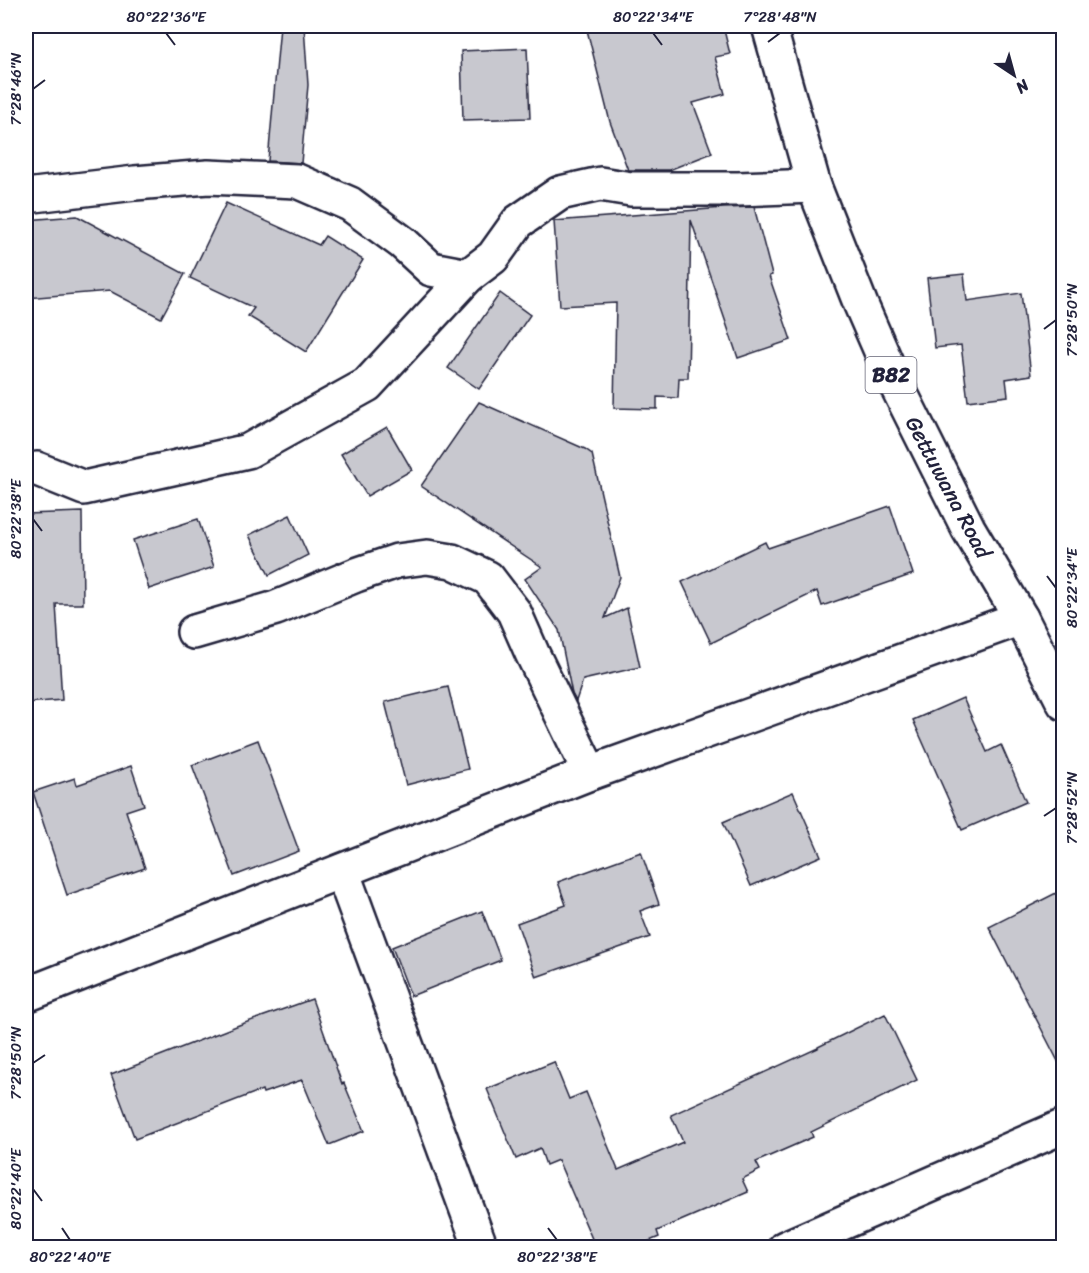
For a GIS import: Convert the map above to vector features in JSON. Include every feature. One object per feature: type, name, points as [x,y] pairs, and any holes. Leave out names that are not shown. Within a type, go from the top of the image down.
[{"type":"street","name":"Gettuwana Road","points":[[769,26],[814,186],[891,374],[968,528],[1022,618],[1064,703]]},
{"type":"street","points":[[26,196],[208,177],[297,181],[350,204],[404,243],[431,269],[468,276]]},
{"type":"street","points":[[37,469],[84,488],[248,451],[367,385],[468,276],[493,257],[518,222],[560,193],[600,184],[631,189],[814,186]]},
{"type":"street","points":[[194,632],[276,608],[397,561],[427,557],[452,561],[488,578],[514,612],[590,773]]},
{"type":"street","points":[[26,995],[590,773],[1022,618]]},
{"type":"street","points":[[342,871],[482,1248]]},
{"type":"street","points":[[785,1248],[1064,1126]]},
{"type":"building","points":[[280,26],[304,26],[308,85],[301,163],[268,161]]},
{"type":"building","points":[[586,26],[723,26],[730,54],[715,57],[725,94],[693,103],[712,153],[669,170],[628,170],[610,122]]},
{"type":"building","points":[[527,48],[530,118],[463,120],[461,51]]},
{"type":"building","points":[[226,203],[319,245],[325,236],[363,260],[306,352],[248,316],[254,308],[190,278]]},
{"type":"building","points":[[754,207],[772,275],[769,276],[791,340],[738,358],[691,220],[688,378],[679,378],[678,398],[657,397],[657,409],[614,408],[616,303],[560,306],[554,221]]},
{"type":"building","points":[[77,216],[185,274],[161,318],[110,291],[26,298],[26,220]]},
{"type":"building","points":[[964,274],[967,301],[1021,293],[1031,375],[1006,379],[1008,396],[968,401],[961,345],[935,348],[927,278]]},
{"type":"building","points":[[500,293],[530,315],[479,389],[448,368]]},
{"type":"building","points":[[479,402],[592,454],[620,577],[605,618],[627,608],[640,667],[583,680],[576,701],[572,694],[559,630],[525,579],[542,567],[421,486]]},
{"type":"building","points":[[387,427],[412,470],[367,496],[341,454]]},
{"type":"building","points":[[890,506],[913,574],[822,606],[817,591],[711,643],[682,582],[765,542],[768,548]]},
{"type":"building","points":[[82,512],[83,604],[56,604],[62,700],[26,703],[26,514]]},
{"type":"building","points":[[290,515],[308,555],[269,575],[249,535]]},
{"type":"building","points":[[198,519],[214,567],[149,589],[133,540]]},
{"type":"building","points":[[448,687],[468,769],[406,785],[385,702]]},
{"type":"building","points":[[963,698],[987,752],[1001,745],[1026,802],[962,830],[913,720]]},
{"type":"building","points":[[258,740],[299,851],[234,876],[192,765]]},
{"type":"building","points":[[131,766],[144,805],[126,811],[145,868],[67,895],[33,792],[75,778],[77,785]]},
{"type":"building","points":[[793,792],[821,856],[751,886],[723,822]]},
{"type":"building","points":[[641,852],[659,904],[640,911],[650,937],[536,977],[517,923],[566,905],[558,882]]},
{"type":"building","points":[[1064,889],[1064,1073],[989,927]]},
{"type":"building","points":[[482,911],[501,960],[411,996],[392,947]]},
{"type":"building","points":[[312,999],[342,1084],[344,1083],[364,1131],[329,1145],[302,1080],[263,1093],[262,1090],[135,1139],[111,1075]]},
{"type":"building","points":[[885,1014],[917,1080],[811,1132],[813,1137],[756,1162],[760,1170],[742,1179],[748,1192],[657,1231],[659,1237],[633,1248],[596,1248],[558,1160],[546,1165],[540,1148],[516,1159],[487,1089],[554,1062],[569,1099],[586,1092],[618,1170],[683,1142],[671,1115],[818,1048]]}]
